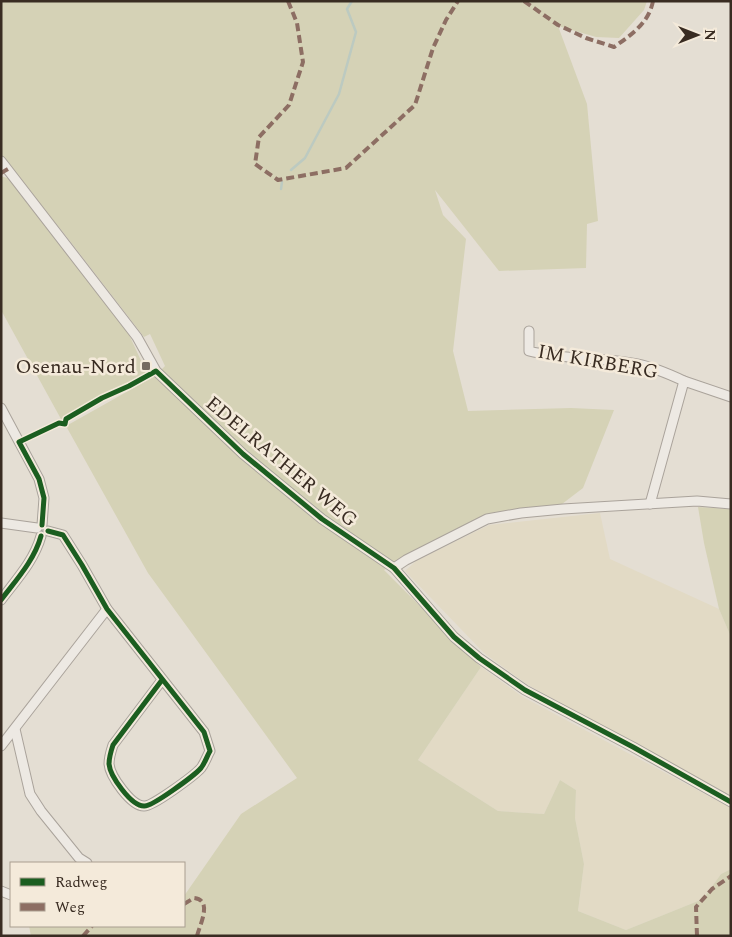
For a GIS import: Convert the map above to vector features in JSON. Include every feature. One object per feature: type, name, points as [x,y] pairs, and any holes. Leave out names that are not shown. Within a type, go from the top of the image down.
[{"type":"street","name":"EDELRATHER WEG","points":[[1,161],[137,337],[156,372],[243,454],[322,519],[394,568],[454,637],[479,658],[517,685],[580,720],[633,746],[731,802]]},
{"type":"street","name":"IM KIRBERG","points":[[529,331],[529,351],[546,355],[635,364],[653,368],[731,397]]},
{"type":"street","name":"IM KIRBERG","points":[[650,504],[684,381]]},
{"type":"street","points":[[1,408],[39,479],[44,498],[42,530],[38,548],[28,565],[1,600]]},
{"type":"street","points":[[1,427],[13,430]]},
{"type":"street","points":[[394,568],[406,560],[488,520],[521,513],[697,501],[731,504]]},
{"type":"street","points":[[1,523],[63,535],[107,609],[204,732],[210,751],[201,768],[154,804],[143,806],[135,802],[123,791],[109,765],[110,755],[112,745],[162,680]]},
{"type":"street","points":[[1,746],[107,609]]},
{"type":"street","points":[[15,729],[30,794],[41,811],[79,858],[86,862]]},
{"type":"shaded area","points":[[1,1],[647,1],[644,10],[619,38],[596,37],[558,26],[587,104],[598,221],[587,224],[586,268],[499,271],[435,190],[443,215],[466,239],[453,351],[468,411],[571,408],[614,410],[583,488],[562,504],[486,515],[384,570],[481,667],[418,760],[498,811],[544,814],[560,780],[576,790],[575,818],[584,864],[578,911],[626,930],[703,899],[721,874],[731,869],[731,936],[31,936],[29,927],[185,927],[185,895],[241,814],[297,778],[148,573],[66,426],[155,376],[165,366],[150,334],[144,337],[1,156]]},
{"type":"shaded area","points":[[1,176],[10,179],[124,325],[148,375],[61,419],[1,310]]},
{"type":"shaded area","points":[[698,507],[731,509],[731,637],[719,609]]},
{"type":"shaded area","points":[[600,513],[610,559],[719,609],[731,637],[731,796],[528,685],[484,653],[405,571],[416,561],[489,525]]},
{"type":"shaded area","points":[[481,667],[523,697],[731,808],[731,869],[721,874],[703,899],[626,930],[578,911],[584,864],[575,818],[576,790],[560,780],[544,814],[498,811],[418,760]]},
{"type":"waterway","points":[[291,170],[305,158],[339,94],[356,32],[347,9],[352,1]]},
{"type":"waterway","points":[[281,189],[282,182]]},
{"type":"marked path","points":[[288,1],[297,23],[303,62],[289,105],[259,137],[255,164],[278,180],[346,168],[415,105],[433,48],[446,20],[458,1]]},
{"type":"marked path","points":[[524,1],[558,25],[586,38],[614,47],[638,28],[648,16],[653,1]]},
{"type":"marked path","points":[[1,173],[8,169]]},
{"type":"marked path","points":[[697,936],[696,907],[712,889],[731,876]]},
{"type":"marked path","points":[[185,903],[194,898],[203,903],[204,913],[197,936]]},
{"type":"marked path","points":[[83,936],[91,927]]},
{"type":"cycle path","points":[[42,525],[44,498],[39,479],[19,442],[59,423],[65,424],[66,419],[102,398],[156,371],[243,454],[322,519],[394,568],[454,637],[479,658],[525,690],[633,747],[731,802]]},
{"type":"cycle path","points":[[48,531],[63,535],[107,609],[204,732],[210,751],[201,768],[164,796],[144,806],[139,805],[127,796],[113,776],[109,759],[113,745],[162,680]]},
{"type":"cycle path","points":[[1,600],[29,562],[41,536]]},
{"type":"place","name":"Osenau-Nord","points":[[146,366]]}]
